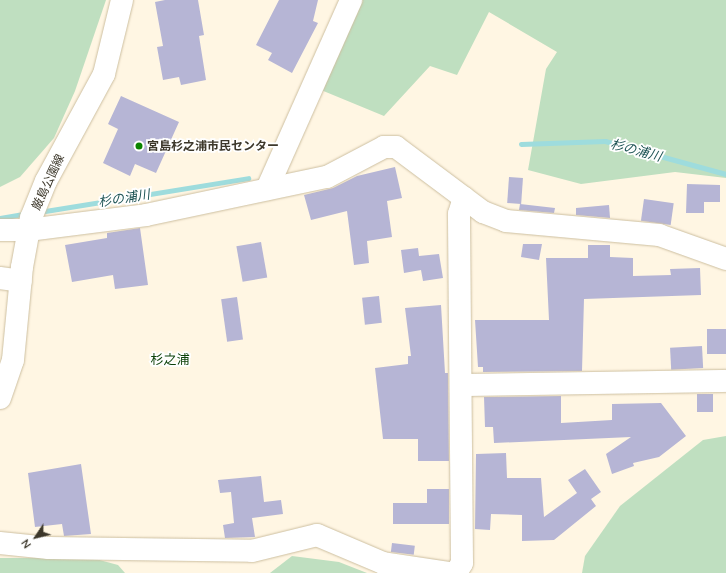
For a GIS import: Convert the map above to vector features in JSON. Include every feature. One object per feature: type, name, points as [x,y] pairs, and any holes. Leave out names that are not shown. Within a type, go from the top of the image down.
[{"type":"street","name":"厳島公園線","points":[[0,398],[13,360],[10,279],[42,190],[104,74],[122,0]]},
{"type":"street","points":[[267,189],[351,0]]},
{"type":"street","points":[[0,230],[30,224],[146,215],[327,177],[384,147],[396,146],[483,212],[506,221],[659,235],[726,259]]},
{"type":"street","points":[[456,573],[462,563],[459,214],[464,198]]},
{"type":"street","points":[[461,385],[726,381]]},
{"type":"street","points":[[0,543],[49,548],[252,552],[317,535],[383,563],[448,573]]},
{"type":"green space","points":[[0,0],[106,0],[75,91],[54,138],[20,177],[0,187]]},
{"type":"green space","points":[[360,0],[726,0],[726,178],[675,172],[581,184],[528,170],[546,69],[557,52],[489,12],[457,75],[430,66],[384,116],[321,90]]},
{"type":"green space","points":[[726,436],[726,573],[582,573],[585,556],[620,506],[703,440]]},
{"type":"green space","points":[[292,556],[339,562],[367,573],[270,573]]},
{"type":"green space","points":[[0,558],[92,558],[118,565],[125,573],[0,573]]},
{"type":"building","points":[[165,0],[198,0],[204,35],[199,36],[206,80],[181,85],[179,77],[163,80],[157,47],[163,46],[155,2]]},
{"type":"building","points":[[279,0],[318,0],[313,21],[318,23],[292,73],[268,60],[272,53],[256,45]]},
{"type":"building","name":"宮島杉之浦市民センター","points":[[121,96],[179,122],[156,173],[135,164],[130,176],[103,163],[118,129],[108,124]]},
{"type":"building","points":[[395,167],[402,198],[387,201],[392,237],[367,241],[369,263],[354,265],[347,211],[311,220],[304,195],[333,188],[357,176]]},
{"type":"building","points":[[509,177],[523,178],[521,204],[507,203]]},
{"type":"building","points":[[687,184],[720,185],[720,202],[704,202],[704,213],[686,213]]},
{"type":"building","points":[[644,199],[674,203],[671,225],[641,221]]},
{"type":"building","points":[[520,204],[555,208],[554,213],[519,210]]},
{"type":"building","points":[[609,205],[610,218],[576,215],[576,208]]},
{"type":"building","points":[[140,228],[148,285],[115,289],[113,275],[72,282],[65,245],[107,238],[107,233]]},
{"type":"building","points":[[261,242],[267,277],[243,282],[236,246]]},
{"type":"building","points":[[523,244],[542,244],[539,260],[521,257]]},
{"type":"building","points":[[588,245],[610,245],[610,257],[633,258],[633,276],[671,275],[670,269],[700,268],[701,295],[584,299],[582,371],[483,372],[483,367],[478,367],[475,320],[549,320],[546,258],[588,258]]},
{"type":"building","points":[[418,248],[419,256],[439,254],[443,278],[423,281],[421,270],[404,273],[401,250]]},
{"type":"building","points":[[379,296],[382,323],[365,325],[362,298]]},
{"type":"building","points":[[237,297],[243,340],[227,342],[221,299]]},
{"type":"building","points":[[441,305],[445,373],[448,373],[449,461],[418,461],[418,439],[383,439],[375,368],[408,364],[408,356],[411,356],[405,308]]},
{"type":"building","points":[[707,329],[726,329],[726,354],[707,354]]},
{"type":"building","points":[[702,346],[703,368],[671,370],[670,348]]},
{"type":"building","points":[[697,394],[713,394],[713,412],[697,412]]},
{"type":"building","points":[[561,396],[561,423],[612,420],[612,404],[661,403],[686,436],[659,457],[633,463],[634,466],[612,474],[606,454],[631,437],[494,443],[493,427],[485,427],[484,397]]},
{"type":"building","points":[[506,453],[507,478],[541,478],[544,517],[577,493],[568,480],[585,469],[601,492],[591,499],[596,506],[554,540],[522,541],[522,515],[491,514],[490,530],[475,529],[476,454]]},
{"type":"building","points":[[81,464],[91,534],[64,536],[62,524],[35,527],[28,473]]},
{"type":"building","points":[[261,476],[264,502],[281,500],[283,514],[252,518],[255,537],[225,538],[223,525],[234,523],[231,492],[220,493],[218,480]]},
{"type":"building","points":[[427,489],[449,489],[449,524],[393,524],[393,503],[427,503]]},
{"type":"building","points":[[392,543],[415,546],[414,555],[391,552]]},
{"type":"waterway","name":"杉の浦川","points":[[521,144],[605,141],[726,174]]},
{"type":"waterway","name":"杉の浦川","points":[[39,212],[248,178]]},
{"type":"waterway","name":"杉の浦川","points":[[0,218],[28,213]]},
{"type":"place","name":"宮島杉之浦市民センター","points":[[139,146]]},
{"type":"district","name":"杉之浦","points":[[170,359]]}]
